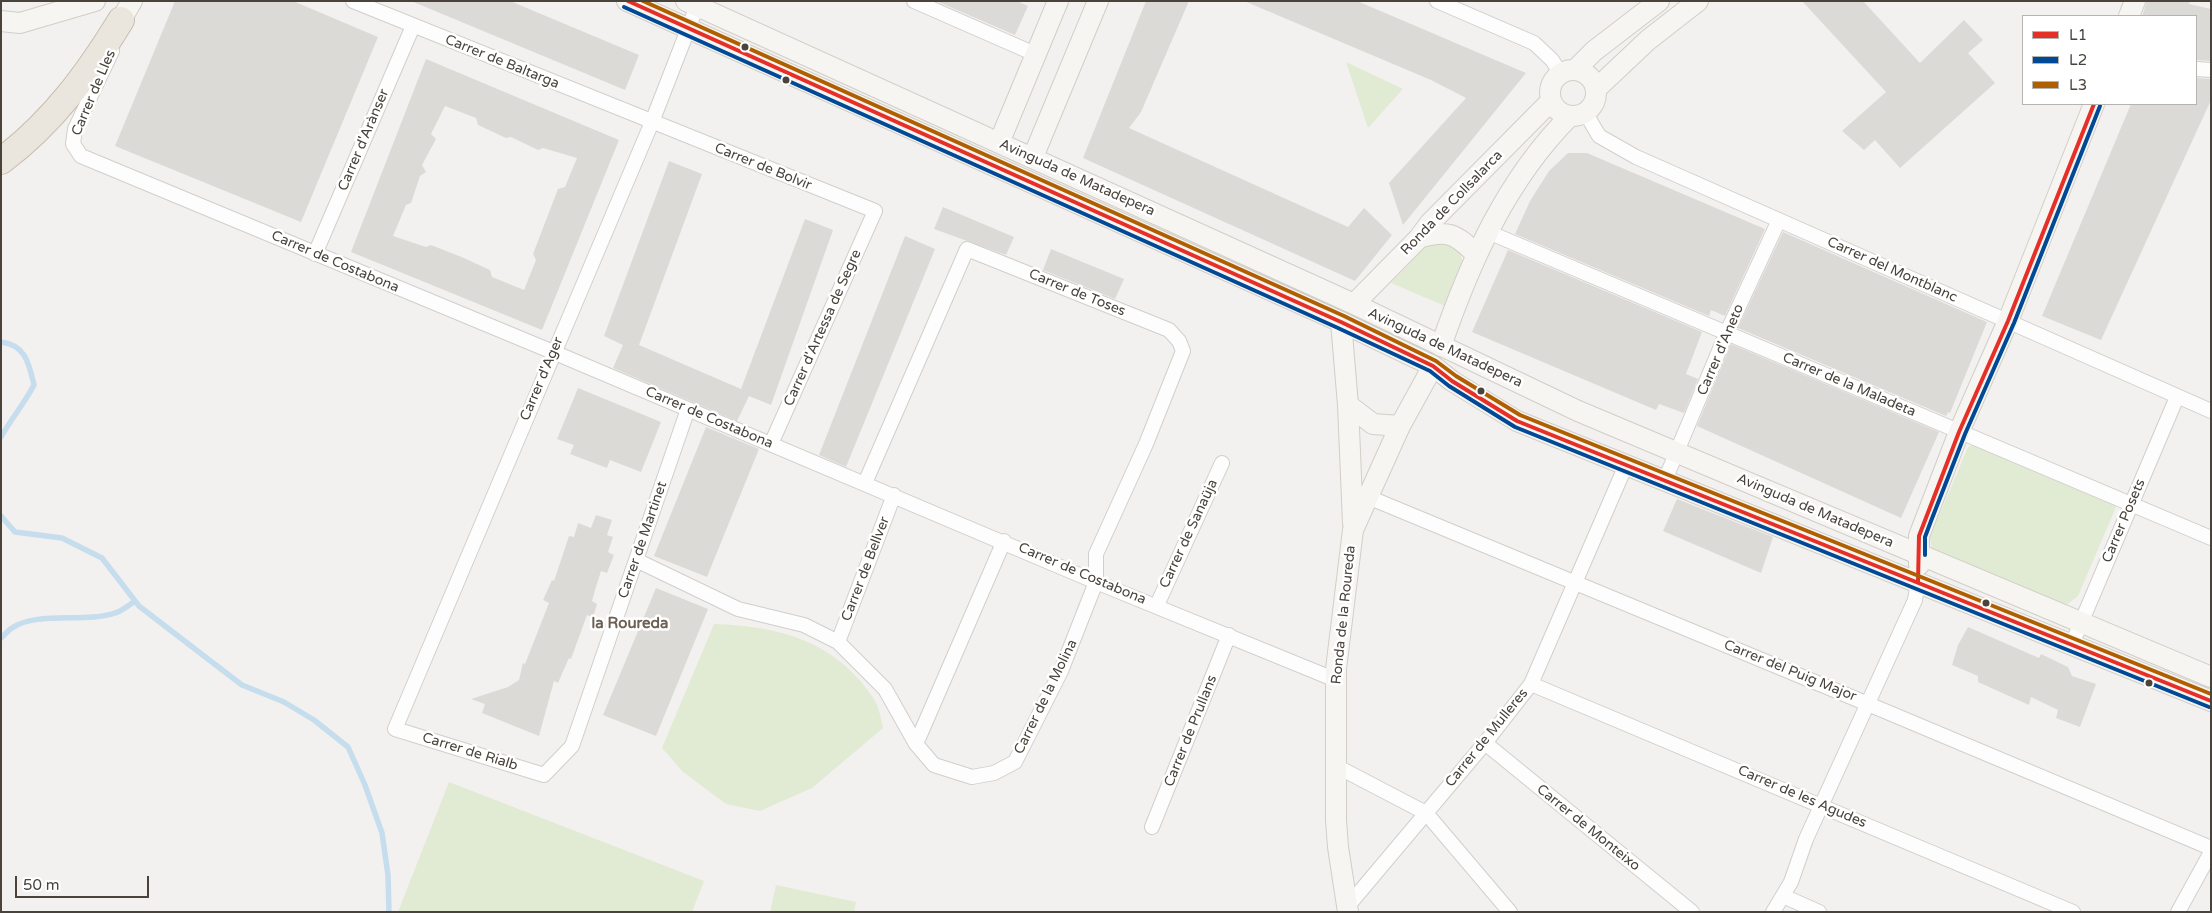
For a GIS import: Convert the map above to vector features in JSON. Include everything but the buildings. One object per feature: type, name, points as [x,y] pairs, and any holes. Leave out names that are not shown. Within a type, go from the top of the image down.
[{"type":"highway","points":[[1,161],[18,148],[71,95],[127,11]]},
{"type":"street","points":[[1,21],[20,23],[95,1]]},
{"type":"street","name":"Carrer de Baltarga","points":[[353,1],[652,122]]},
{"type":"street","name":"Avinguda de Matadepera","points":[[627,1],[1341,322],[1433,366],[1452,381],[1516,421],[2211,701]]},
{"type":"street","points":[[914,1],[1035,54]]},
{"type":"street","points":[[999,142],[1058,1]]},
{"type":"street","points":[[1033,157],[1098,1]]},
{"type":"street","points":[[1433,366],[1465,279],[1502,202],[1553,132],[1594,102],[1596,89],[1589,76],[1568,72],[1534,43],[1437,1]]},
{"type":"street","points":[[1577,114],[1558,110],[1551,101],[1551,86],[1659,1]]},
{"type":"street","points":[[1596,89],[1648,40],[1698,1]]},
{"type":"street","points":[[2129,15],[2134,1]]},
{"type":"street","name":"Avinguda de Matadepera","points":[[694,3],[1354,304],[1578,411],[2211,677]]},
{"type":"street","name":"Carrer d'Ager","points":[[395,729],[652,122],[690,28],[694,3]]},
{"type":"street","name":"Carrer de Lles","points":[[81,156],[73,144],[75,129],[108,62],[127,11]]},
{"type":"street","name":"Carrer d'Arànser","points":[[315,254],[413,26]]},
{"type":"street","points":[[2197,69],[2211,70]]},
{"type":"street","name":"Ronda de Collsalarca","points":[[1354,304],[1419,238],[1430,223],[1551,101]]},
{"type":"street","points":[[1773,912],[1792,882],[1806,839],[1915,600],[1918,582],[1918,536],[1959,432],[2008,321],[2094,105]]},
{"type":"street","name":"Carrer del Montblanc","points":[[1577,114],[1599,136],[1636,157],[2211,412]]},
{"type":"street","name":"Carrer de Bolvir","points":[[652,122],[875,212]]},
{"type":"street","name":"Carrer de Costabona","points":[[81,156],[554,352],[1004,541],[1096,582],[1157,605],[1336,680]]},
{"type":"street","name":"Carrer d'Artessa de Segre","points":[[771,444],[875,212]]},
{"type":"street","name":"Carrer d'Aneto","points":[[1665,480],[1678,453],[1727,332],[1779,220]]},
{"type":"street","points":[[1419,238],[1436,232],[1451,234],[1460,238],[1477,255]]},
{"type":"street","name":"Carrer de la Maladeta","points":[[1488,232],[2211,538]]},
{"type":"street","name":"Carrer de Toses","points":[[866,483],[967,249],[1169,330],[1179,341],[1183,351],[1146,444],[1096,554],[1096,582]]},
{"type":"street","points":[[1353,530],[1348,405],[1341,322],[1354,304]]},
{"type":"street","name":"Ronda de la Roureda","points":[[1348,909],[1338,847],[1336,680],[1353,530],[1400,426],[1433,366]]},
{"type":"street","name":"Carrer Posets","points":[[2072,644],[2177,397]]},
{"type":"street","points":[[1348,405],[1373,424],[1400,426]]},
{"type":"street","name":"Carrer de Martinet","points":[[544,775],[572,746],[688,409]]},
{"type":"street","name":"Carrer de Sanaüja","points":[[1157,605],[1222,463]]},
{"type":"street","name":"Carrer de Mulleres","points":[[1348,909],[1485,744],[1531,684],[1626,465]]},
{"type":"street","name":"Carrer de Bellver","points":[[838,642],[894,495]]},
{"type":"street","name":"Carrer del Puig Major","points":[[1368,497],[1868,704],[2211,850]]},
{"type":"street","points":[[916,744],[1004,541]]},
{"type":"street","name":"Carrer de la Molina","points":[[636,560],[738,609],[804,625],[838,642],[885,689],[916,744],[934,765],[972,777],[994,774],[1014,762],[1061,671],[1096,582]]},
{"type":"street","name":"Carrer de Prullans","points":[[1152,827],[1229,635]]},
{"type":"street","name":"Carrer de les Agudes","points":[[1531,684],[2073,912]]},
{"type":"street","name":"Carrer de Rialb","points":[[395,729],[544,775]]},
{"type":"street","name":"Carrer de Monteixo","points":[[1485,744],[1692,912]]},
{"type":"street","points":[[1336,766],[1426,813],[1510,912]]},
{"type":"street","points":[[2178,912],[2211,850]]},
{"type":"street","points":[[1783,896],[1819,912]]},
{"type":"green space","points":[[1346,62],[1403,89],[1368,128]]},
{"type":"green space","points":[[1445,241],[1460,252],[1463,263],[1445,306],[1391,283],[1426,246]]},
{"type":"green space","points":[[1974,444],[2114,504],[2116,507],[2078,596],[2065,606],[1932,551],[1930,537],[1968,447]]},
{"type":"green space","points":[[714,624],[761,628],[783,633],[804,640],[824,650],[859,679],[879,709],[883,728],[812,788],[760,811],[726,804],[682,771],[662,748]]},
{"type":"green space","points":[[449,782],[704,881],[692,912],[398,912]]},
{"type":"green space","points":[[776,885],[856,902],[854,912],[770,912]]},
{"type":"waterway","points":[[1,342],[16,347],[21,351],[28,363],[34,385],[1,437]]},
{"type":"waterway","points":[[1,516],[15,532],[62,538],[102,558],[139,606],[204,656],[242,685],[284,702],[314,720],[348,747],[365,785],[382,833],[388,875],[389,912]]},
{"type":"waterway","points":[[1,638],[11,629],[22,623],[47,618],[103,616],[118,612],[135,601]]},
{"type":"transit line","name":"L1","points":[[628,1],[1341,322],[1433,366],[1452,381],[1517,421],[2211,701]]},
{"type":"transit line","name":"L3","points":[[643,1],[1344,316],[1436,361],[1456,376],[1520,415],[2211,694]]},
{"type":"transit line","name":"L2","points":[[624,7],[1430,371],[1449,386],[1515,427],[2209,707]]},
{"type":"transit line","name":"L1","points":[[1918,582],[1919,536],[1959,432],[2008,321],[2094,105]]},
{"type":"transit line","name":"L2","points":[[1925,555],[1925,537],[1931,521],[1965,434],[2014,323],[2100,106]]},
{"type":"district","name":"la Roureda","points":[[630,624]]}]
